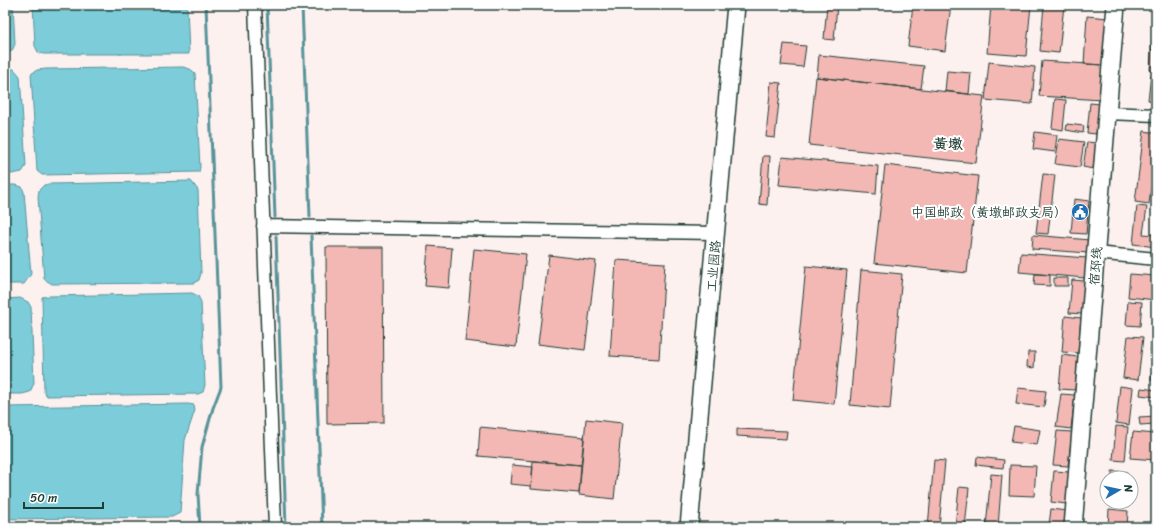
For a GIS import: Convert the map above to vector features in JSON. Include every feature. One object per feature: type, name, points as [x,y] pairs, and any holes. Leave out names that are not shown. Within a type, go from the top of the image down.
[{"type":"street","points":[[255,5],[275,527]]},
{"type":"street","name":"工业园路","points":[[689,527],[736,5]]},
{"type":"street","name":"宿邳线","points":[[1073,527],[1116,5]]},
{"type":"street","points":[[1107,113],[1156,115]]},
{"type":"street","points":[[263,226],[716,233]]},
{"type":"street","points":[[1096,253],[1156,259]]},
{"type":"water","points":[[5,5],[13,5],[15,44],[12,51],[5,54]]},
{"type":"water","points":[[33,5],[187,5],[189,54],[43,54],[38,52],[35,46]]},
{"type":"water","points":[[183,67],[190,69],[195,73],[200,167],[199,172],[42,175],[37,171],[31,74],[37,70],[46,69]]},
{"type":"water","points":[[5,69],[14,69],[20,76],[26,166],[22,172],[6,175],[5,175]]},
{"type":"water","points":[[191,181],[198,190],[201,273],[199,280],[194,283],[52,284],[44,279],[38,197],[39,190],[44,185]]},
{"type":"water","points":[[5,185],[16,185],[22,187],[24,192],[31,274],[24,284],[5,284]]},
{"type":"water","points":[[192,293],[198,296],[201,302],[205,385],[203,392],[198,394],[47,396],[44,392],[42,297]]},
{"type":"water","points":[[20,298],[28,302],[31,307],[34,383],[30,392],[22,394],[5,394],[5,299]]},
{"type":"water","points":[[194,405],[195,410],[185,440],[180,513],[172,517],[5,519],[5,407]]},
{"type":"building","points":[[827,5],[837,5],[834,40],[824,39]]},
{"type":"building","points":[[913,5],[951,5],[945,51],[908,46]]},
{"type":"building","points":[[991,5],[1031,5],[1026,56],[987,53]]},
{"type":"building","points":[[1044,5],[1064,5],[1059,53],[1040,51]]},
{"type":"building","points":[[1155,5],[1156,71],[1150,71]]},
{"type":"building","points":[[1087,16],[1108,18],[1104,65],[1084,64]]},
{"type":"building","points":[[784,44],[806,46],[803,67],[781,65]]},
{"type":"building","points":[[819,55],[924,66],[921,89],[817,77]]},
{"type":"building","points":[[1042,61],[1104,65],[1102,100],[1039,96]]},
{"type":"building","points":[[989,62],[1035,67],[1032,104],[985,100]]},
{"type":"building","points":[[947,71],[971,73],[969,94],[945,91]]},
{"type":"building","points":[[1151,75],[1156,75],[1156,101],[1148,100]]},
{"type":"building","points":[[816,77],[984,96],[976,163],[809,145]]},
{"type":"building","points":[[771,82],[781,83],[775,138],[766,137]]},
{"type":"building","points":[[1055,99],[1066,100],[1063,130],[1052,128]]},
{"type":"building","points":[[1090,103],[1100,104],[1096,134],[1087,133]]},
{"type":"building","points":[[1067,124],[1084,126],[1083,133],[1066,130]]},
{"type":"building","points":[[1144,131],[1156,133],[1156,150],[1149,204],[1135,202]]},
{"type":"building","points":[[1035,132],[1057,135],[1055,152],[1033,149]]},
{"type":"building","points":[[1059,139],[1084,142],[1080,167],[1055,164]]},
{"type":"building","points":[[1087,142],[1097,143],[1093,169],[1083,167]]},
{"type":"building","points":[[763,156],[770,156],[767,205],[759,204]]},
{"type":"building","points":[[782,157],[878,166],[876,194],[779,185]]},
{"type":"building","points":[[885,165],[978,176],[967,273],[874,263]]},
{"type":"building","points":[[1043,174],[1055,175],[1048,234],[1036,233]]},
{"type":"building","points":[[1074,199],[1089,201],[1086,234],[1071,233]]},
{"type":"building","points":[[1137,206],[1147,207],[1143,234],[1156,235],[1156,247],[1133,244]]},
{"type":"building","points":[[1033,235],[1090,240],[1089,253],[1032,249]]},
{"type":"building","points":[[428,246],[452,248],[449,288],[425,286]]},
{"type":"building","points":[[326,247],[383,247],[384,423],[327,424]]},
{"type":"building","points":[[474,249],[526,254],[516,347],[465,341]]},
{"type":"building","points":[[1021,253],[1087,258],[1085,278],[1019,272]]},
{"type":"building","points":[[549,255],[596,261],[585,350],[538,344]]},
{"type":"building","points":[[616,260],[665,263],[659,359],[610,356]]},
{"type":"building","points":[[806,266],[847,270],[834,404],[793,400]]},
{"type":"building","points":[[861,270],[902,274],[890,409],[850,405]]},
{"type":"building","points":[[1035,274],[1050,275],[1050,286],[1034,285]]},
{"type":"building","points":[[1130,274],[1156,276],[1156,300],[1128,297]]},
{"type":"building","points":[[1054,278],[1068,278],[1068,286],[1054,286]]},
{"type":"building","points":[[1072,280],[1085,281],[1082,314],[1069,313]]},
{"type":"building","points":[[1128,301],[1142,302],[1140,326],[1126,325]]},
{"type":"building","points":[[1065,316],[1081,318],[1078,353],[1062,352]]},
{"type":"building","points":[[1128,336],[1143,337],[1138,380],[1123,378]]},
{"type":"building","points":[[1151,336],[1156,336],[1156,359],[1150,358]]},
{"type":"building","points":[[1028,352],[1035,352],[1034,368],[1027,367]]},
{"type":"building","points":[[1062,355],[1078,357],[1075,390],[1059,389]]},
{"type":"building","points":[[1153,370],[1156,371],[1156,381],[1151,380]]},
{"type":"building","points":[[1120,386],[1133,388],[1129,425],[1116,423]]},
{"type":"building","points":[[1018,388],[1046,391],[1044,407],[1016,404]]},
{"type":"building","points":[[1141,388],[1156,390],[1156,397],[1140,395]]},
{"type":"building","points":[[1061,394],[1075,395],[1071,429],[1056,427]]},
{"type":"building","points":[[1156,416],[1156,424],[1140,425],[1139,417]]},
{"type":"building","points":[[586,419],[622,423],[614,499],[579,495]]},
{"type":"building","points":[[1014,426],[1040,430],[1037,445],[1011,442]]},
{"type":"building","points":[[1116,426],[1128,427],[1125,461],[1113,460]]},
{"type":"building","points":[[480,427],[584,437],[581,465],[478,456]]},
{"type":"building","points":[[737,429],[787,431],[786,439],[737,436]]},
{"type":"building","points":[[1057,431],[1072,432],[1068,466],[1053,465]]},
{"type":"building","points":[[1133,432],[1156,434],[1156,460],[1130,458]]},
{"type":"building","points":[[977,457],[1004,460],[1003,468],[976,465]]},
{"type":"building","points":[[934,460],[945,461],[939,527],[928,527]]},
{"type":"building","points":[[533,461],[581,465],[579,493],[531,489]]},
{"type":"building","points":[[512,465],[533,467],[531,486],[510,484]]},
{"type":"building","points":[[1010,465],[1036,466],[1034,496],[1009,495]]},
{"type":"building","points":[[1054,471],[1069,472],[1066,504],[1051,502]]},
{"type":"building","points":[[991,474],[1002,475],[998,527],[986,527]]},
{"type":"building","points":[[959,487],[969,488],[965,527],[955,527]]},
{"type":"building","points":[[1051,509],[1066,511],[1064,527],[1049,525]]},
{"type":"building","points":[[1109,510],[1128,511],[1127,527],[1108,527]]},
{"type":"waterway","points":[[200,527],[198,494],[202,447],[213,408],[221,387],[206,5]]},
{"type":"waterway","points":[[267,5],[275,217]]},
{"type":"waterway","points":[[302,5],[310,217]]},
{"type":"waterway","points":[[276,236],[286,527]]},
{"type":"waterway","points":[[311,236],[322,527]]},
{"type":"place","name":"中国邮政（黄墩邮政支局）","points":[[1080,212]]},
{"type":"district","name":"黄墩","points":[[948,144]]}]
